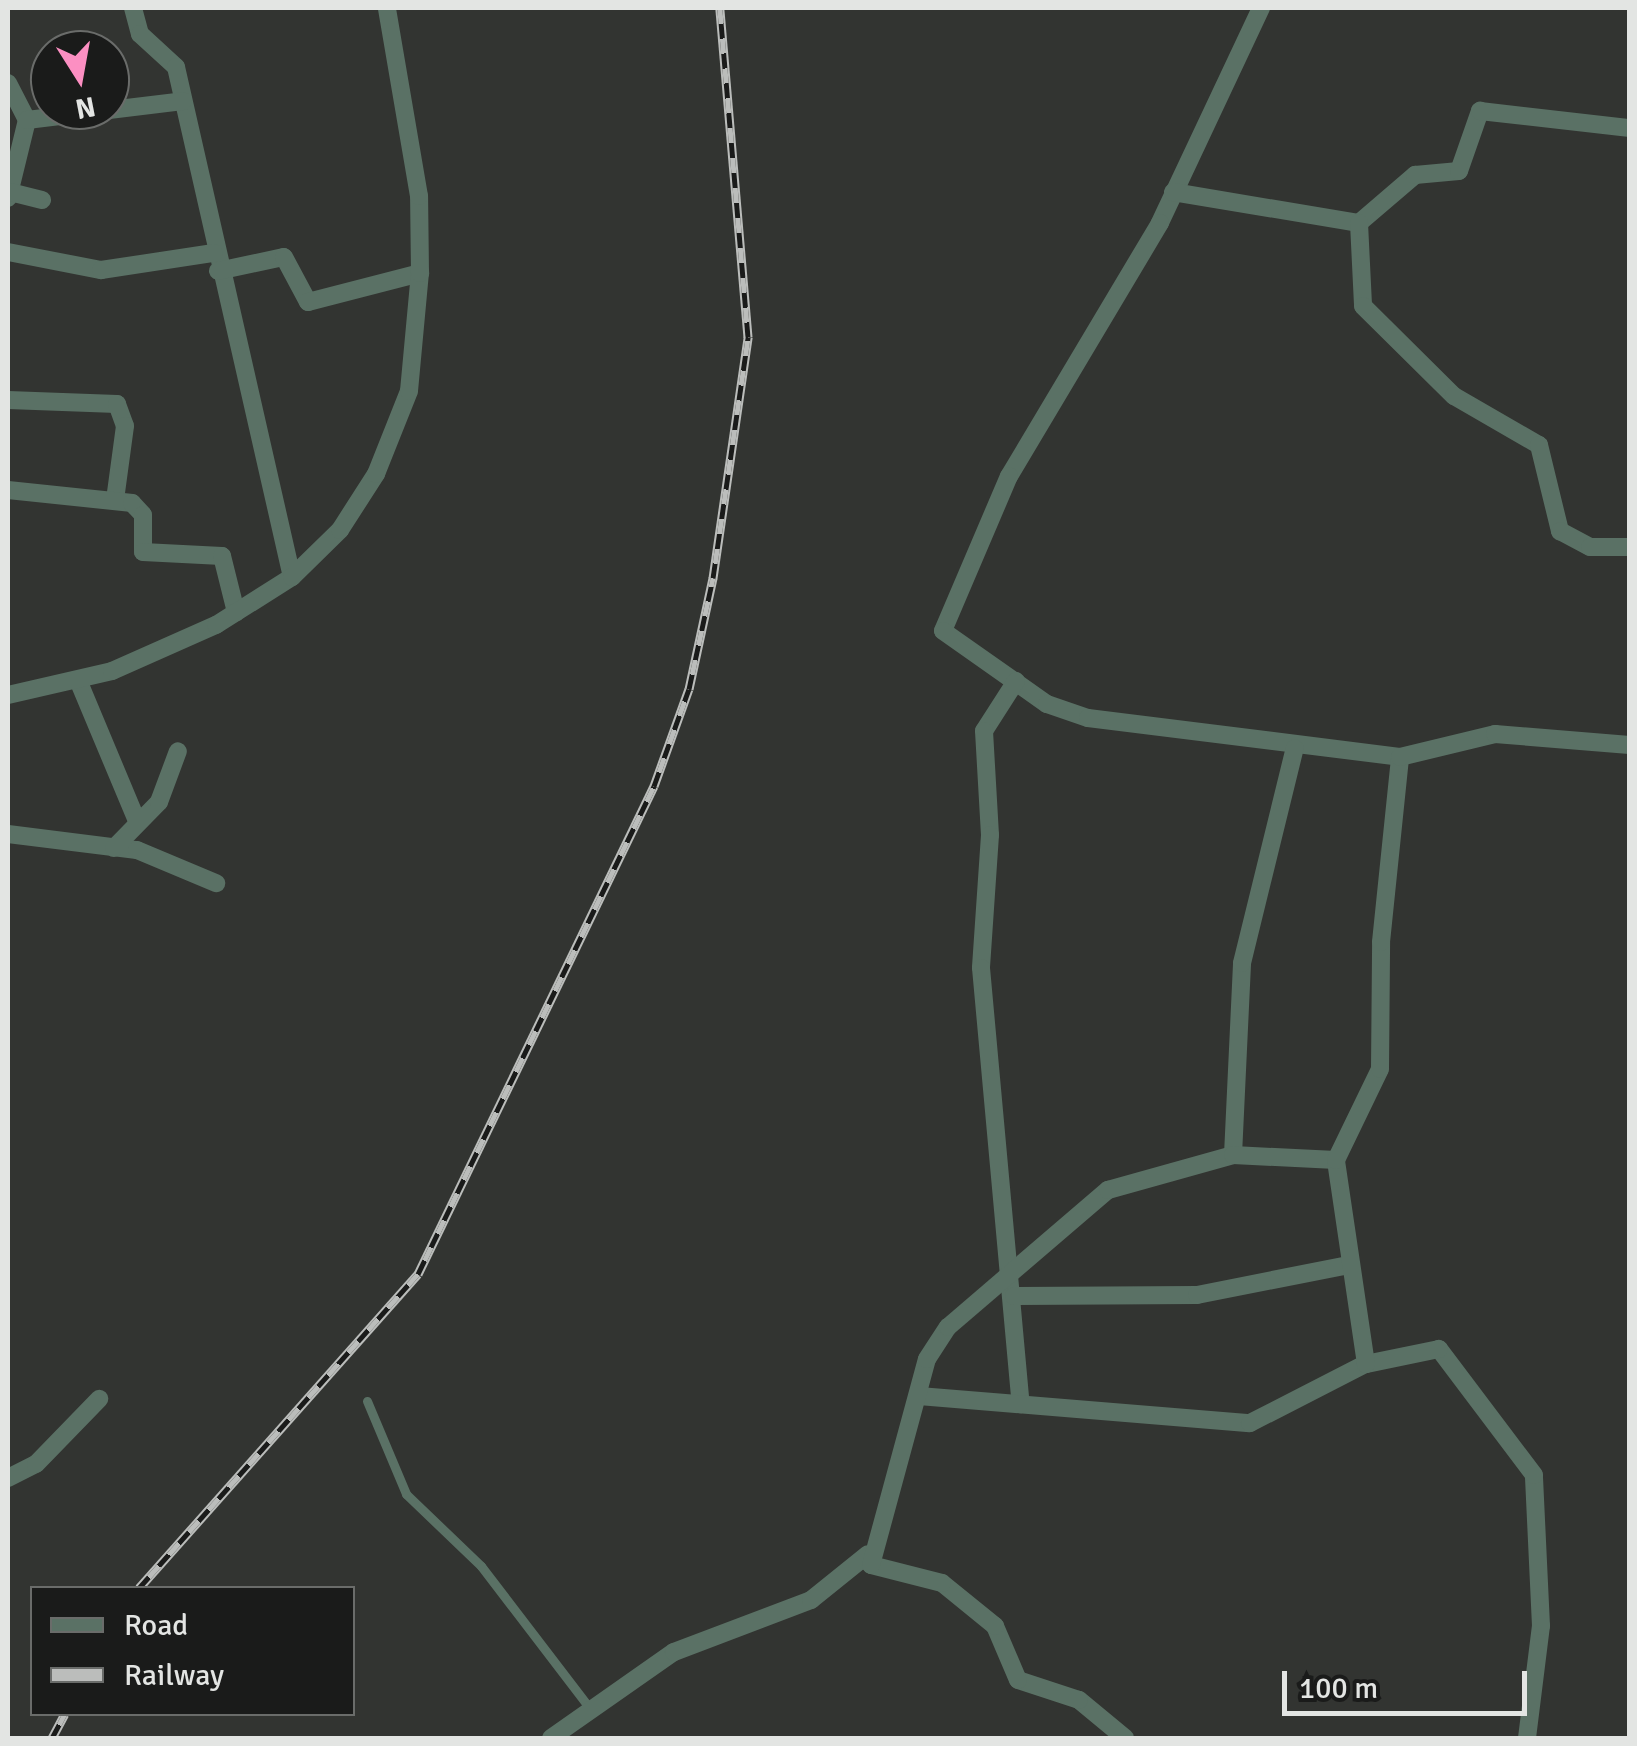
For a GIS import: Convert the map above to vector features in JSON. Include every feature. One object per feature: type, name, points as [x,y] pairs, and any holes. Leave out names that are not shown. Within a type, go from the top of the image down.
[{"type":"street","points":[[133,8],[140,34],[176,67],[216,262],[292,577]]},
{"type":"street","points":[[8,695],[78,680],[236,612],[292,577],[340,530],[401,424],[420,273],[418,196],[387,8]]},
{"type":"street","points":[[1261,8],[1174,192],[1009,476],[943,621],[949,639],[1016,682],[1088,718],[1295,748],[1400,758],[1495,734],[1630,745]]},
{"type":"street","points":[[8,83],[28,120],[9,195],[42,200]]},
{"type":"street","points":[[28,120],[184,102]]},
{"type":"street","points":[[1359,223],[1415,175],[1458,171],[1480,112],[1630,128]]},
{"type":"street","points":[[1174,192],[1359,223]]},
{"type":"street","points":[[1359,223],[1363,306],[1454,396],[1539,445],[1560,531],[1590,546],[1630,548]]},
{"type":"street","points":[[8,252],[101,270],[284,257],[308,302],[420,273]]},
{"type":"street","points":[[8,400],[117,404],[125,426],[115,500]]},
{"type":"street","points":[[8,490],[115,500],[141,507],[140,541],[151,556],[222,556],[236,612]]},
{"type":"street","points":[[78,680],[137,821]]},
{"type":"street","points":[[1016,682],[984,731],[990,835],[981,968],[1012,1268],[1021,1404]]},
{"type":"street","points":[[1233,1155],[1242,964],[1295,748]]},
{"type":"street","points":[[114,848],[159,802],[178,751]]},
{"type":"street","points":[[1367,1364],[1348,1265],[1336,1160],[1380,1069],[1400,758]]},
{"type":"street","points":[[8,834],[114,848],[216,883]]},
{"type":"street","points":[[551,1738],[674,1652],[811,1600],[868,1554],[937,1341],[1012,1268],[1108,1190],[1233,1155],[1336,1160]]},
{"type":"street","points":[[1014,1296],[1197,1295],[1348,1265]]},
{"type":"street","points":[[919,1396],[1250,1424],[1367,1364],[1440,1349],[1534,1475],[1540,1626],[1527,1738]]},
{"type":"street","points":[[8,1478],[36,1464],[99,1398]]},
{"type":"street","points":[[868,1554],[882,1573],[935,1580],[982,1611],[1018,1680],[1079,1700],[1125,1738]]},
{"type":"lane","points":[[367,1401],[406,1494],[482,1566],[591,1710]]},
{"type":"railway","points":[[141,1586],[418,1274],[654,786],[689,689],[713,578],[748,337],[720,8]]},
{"type":"railway","points":[[52,1738],[64,1716]]}]
